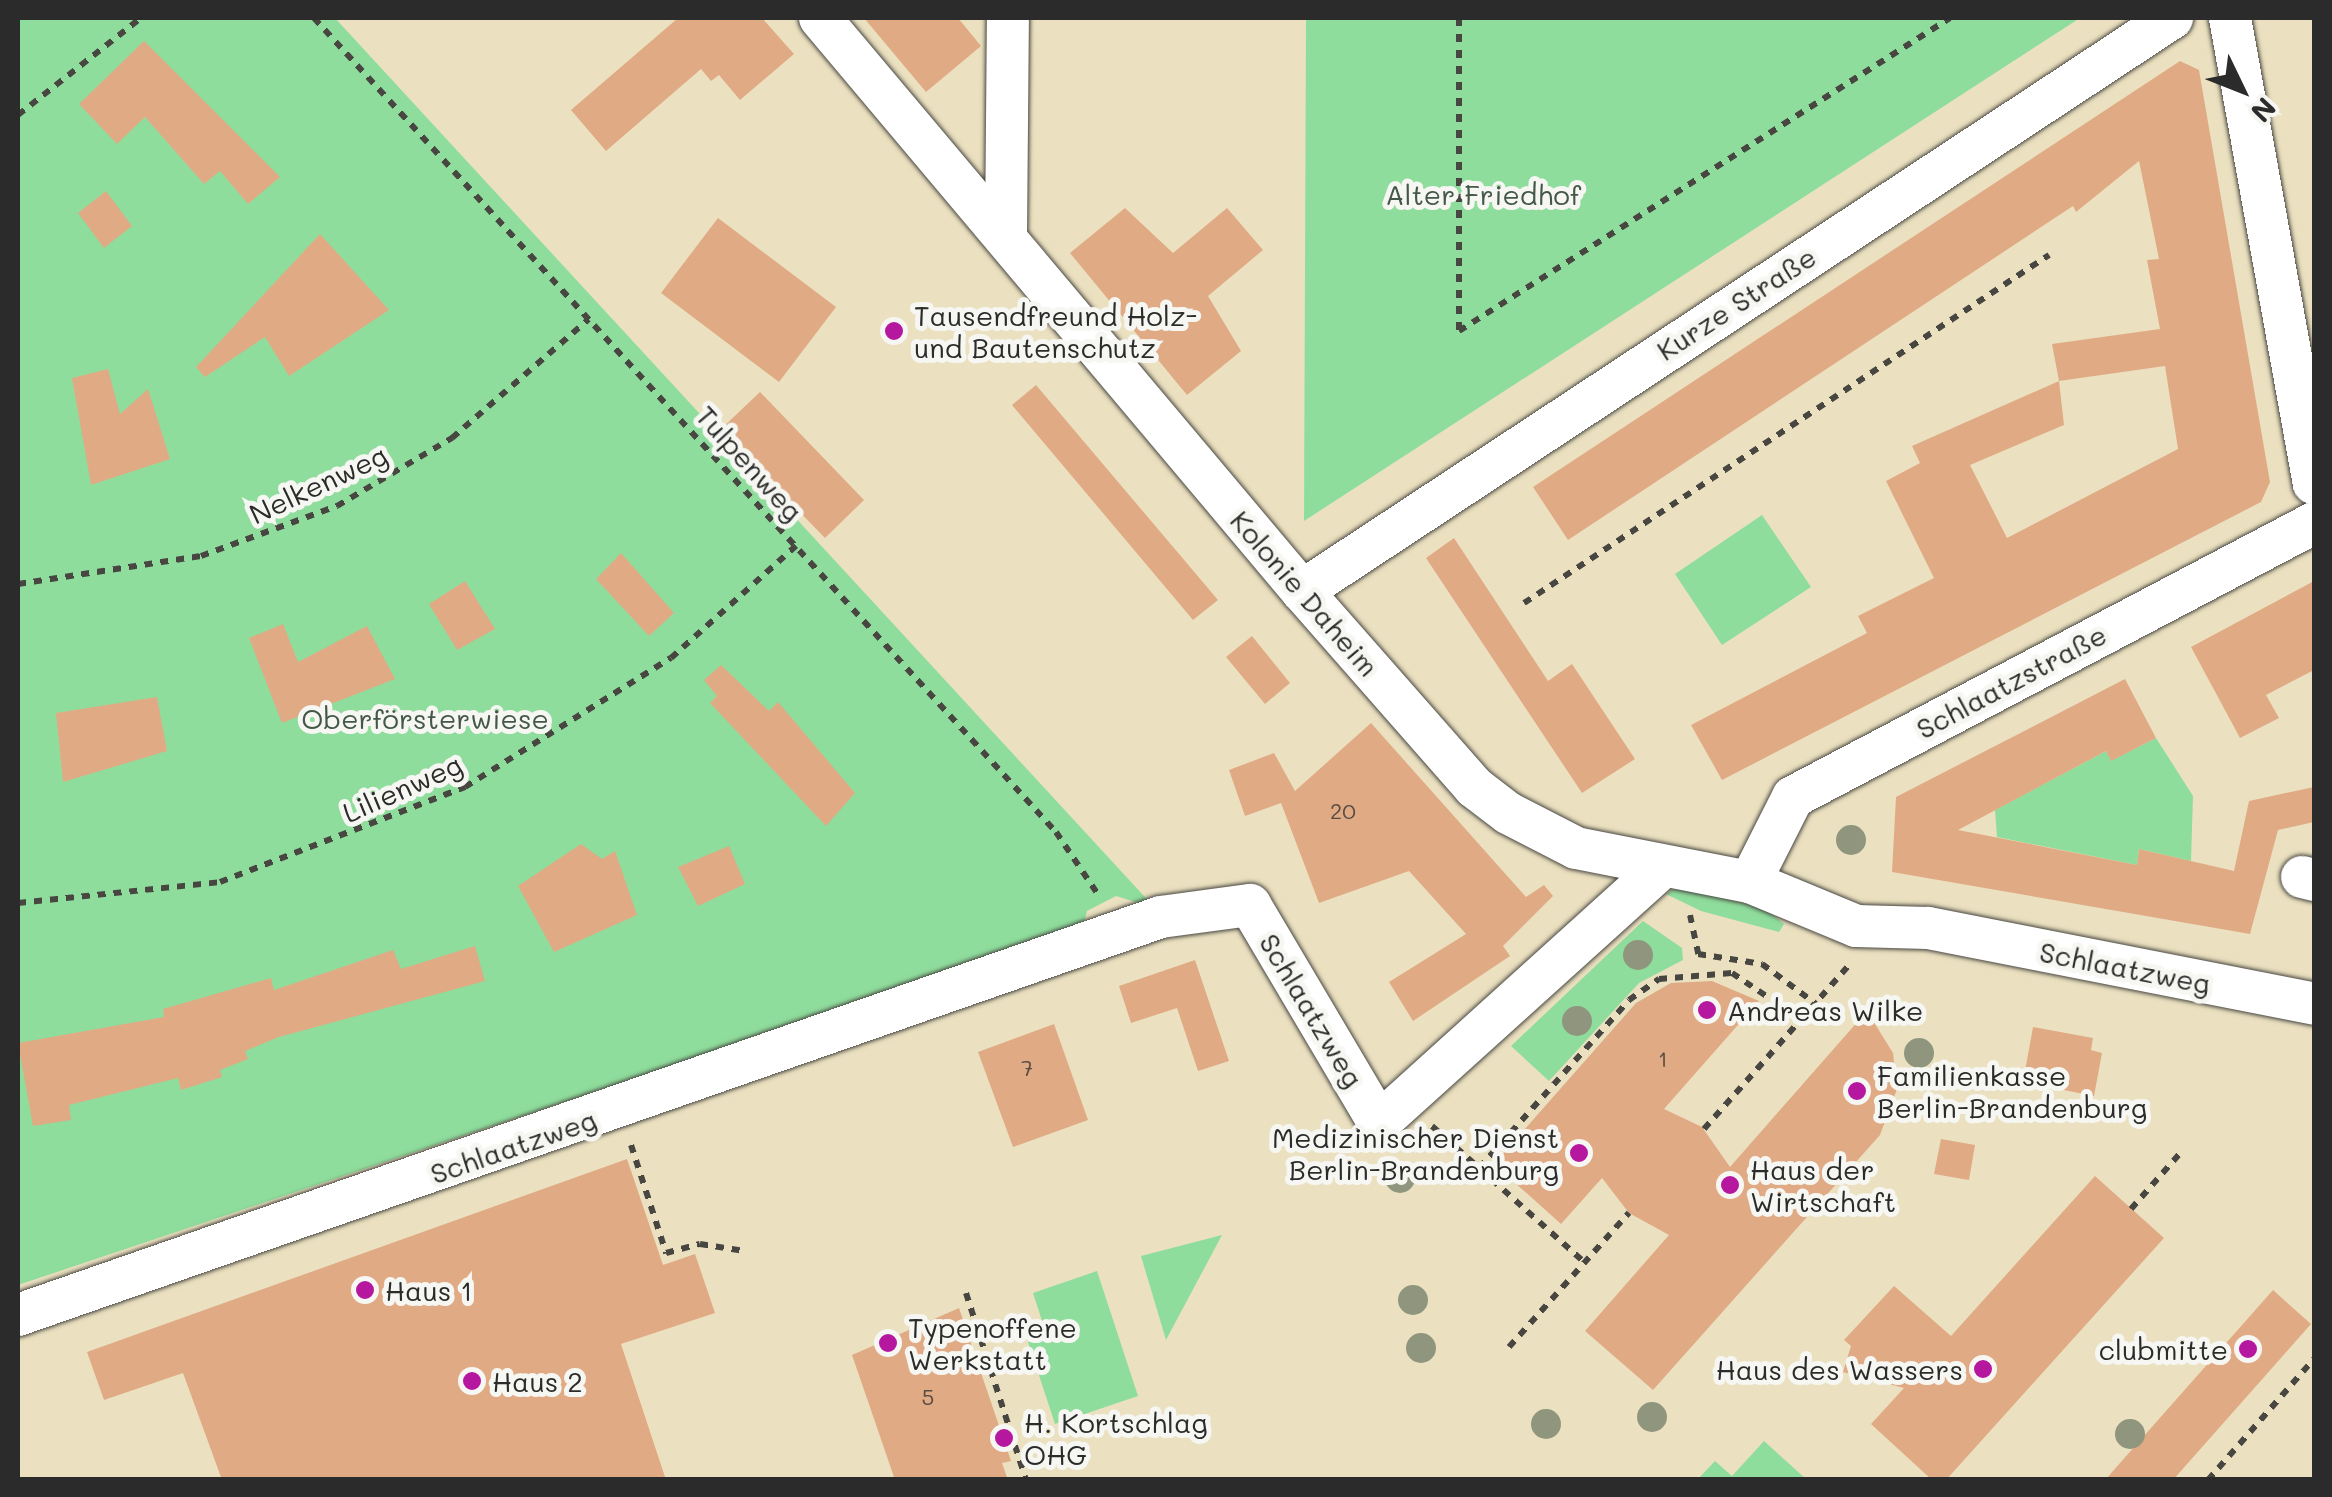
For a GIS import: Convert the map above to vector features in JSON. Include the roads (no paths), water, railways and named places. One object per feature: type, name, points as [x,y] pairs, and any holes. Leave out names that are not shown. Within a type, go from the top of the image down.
[{"type":"street","name":"Kolonie Daheim","points":[[820,18],[1302,591],[1474,787],[1576,848],[1662,867]]},
{"type":"street","points":[[1006,237],[1008,18]]},
{"type":"street","name":"Kurze Straße","points":[[1302,591],[2172,18]]},
{"type":"street","points":[[2230,18],[2314,483]]},
{"type":"street","name":"Schlaatzstraße","points":[[1750,882],[1793,797],[2314,523]]},
{"type":"street","name":"Schlaatzweg","points":[[18,1315],[620,1110],[1161,917],[1250,905],[1379,1123],[1662,867],[1750,882],[1856,926],[1928,928],[2314,1004]]},
{"type":"place","name":"Tausendfreund Holz- und Bautenschutz","points":[[894,331]]},
{"type":"place","name":"Andreas Wilke","points":[[1707,1010]]},
{"type":"place","name":"Familienkasse Berlin-Brandenburg","points":[[1857,1091]]},
{"type":"place","name":"Medizinischer Dienst Berlin-Brandenburg","points":[[1579,1153]]},
{"type":"place","name":"Haus der Wirtschaft","points":[[1730,1185]]},
{"type":"place","name":"Haus 1","points":[[365,1290]]},
{"type":"place","name":"Typenoffene Werkstatt","points":[[888,1343]]},
{"type":"place","name":"clubmitte","points":[[2248,1349]]},
{"type":"place","name":"Haus des Wassers","points":[[1983,1369]]},
{"type":"place","name":"Haus 2","points":[[472,1381]]},
{"type":"place","name":"H. Kortschlag OHG","points":[[1004,1438]]},
{"type":"park label","name":"Alter Friedhof","points":[[1483,194]]},
{"type":"park label","name":"Oberförsterwiese","points":[[425,718]]}]
